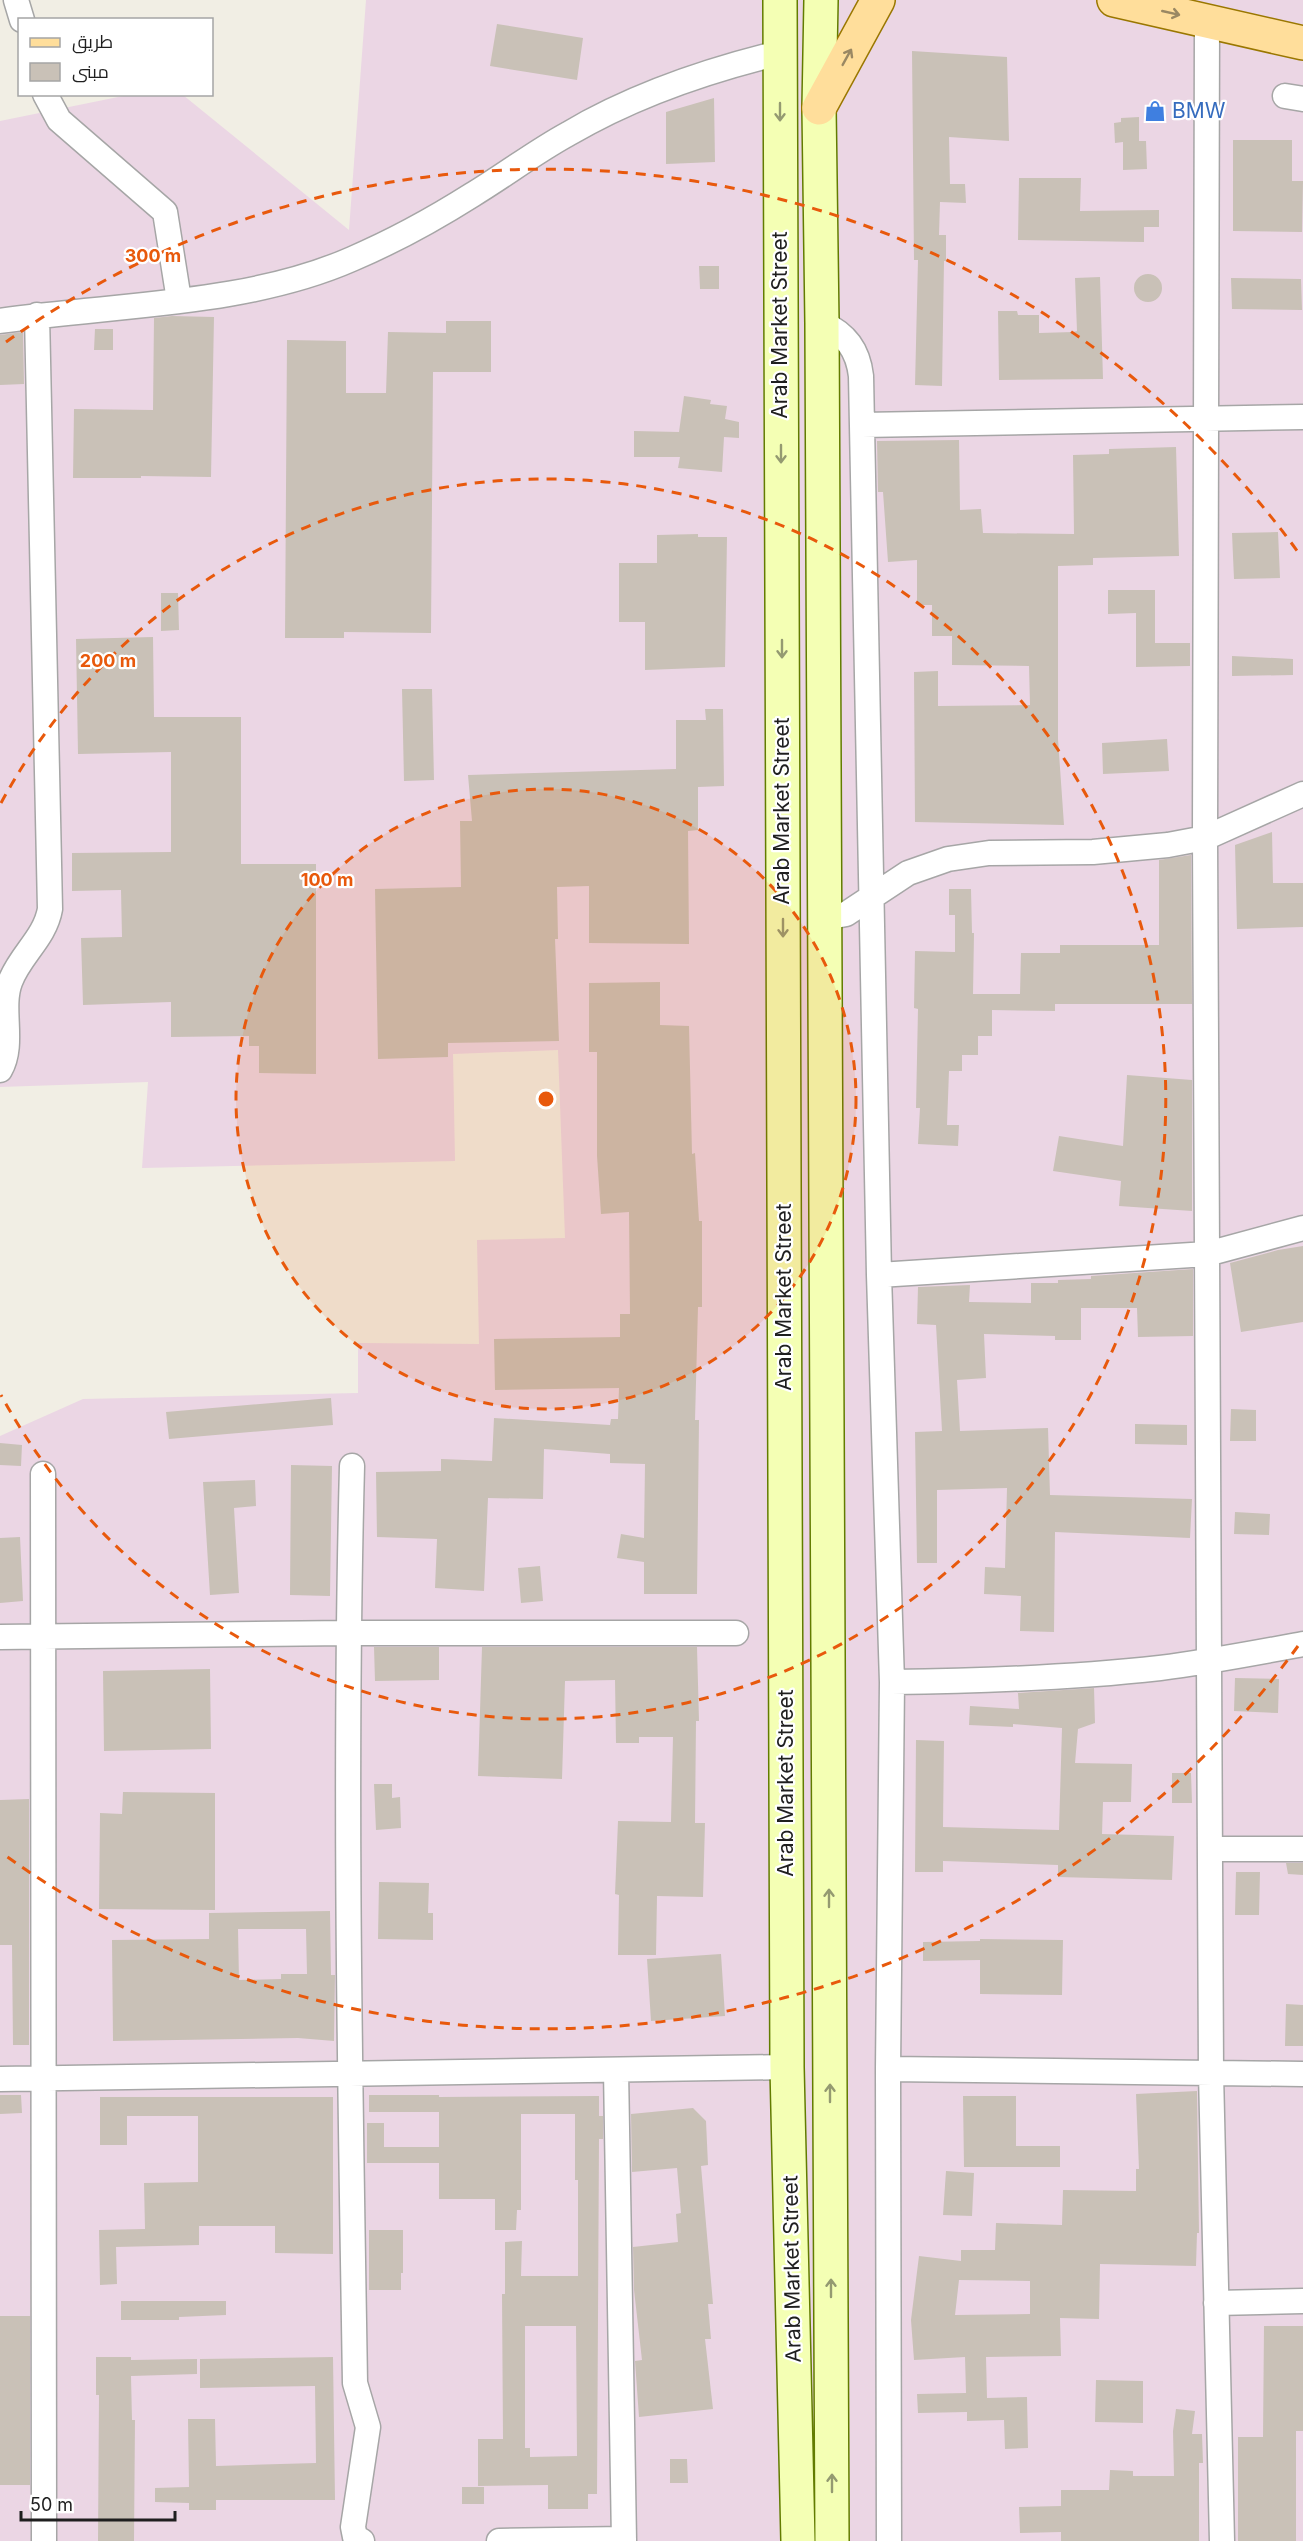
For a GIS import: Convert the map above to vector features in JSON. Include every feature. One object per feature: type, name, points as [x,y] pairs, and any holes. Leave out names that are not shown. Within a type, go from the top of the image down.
[{"type":"main road","name":"Arab Market Street","points":[[780,0],[787,2067],[798,2541]]},
{"type":"main road","points":[[821,0],[819,108],[822,323],[832,2541]]},
{"type":"main road","points":[[819,108],[878,0]]},
{"type":"main road","points":[[1114,0],[1303,43]]},
{"type":"street","points":[[16,0],[21,18]]},
{"type":"street","points":[[1207,21],[1205,838],[1212,1849],[1211,2073],[1222,2541]]},
{"type":"street","points":[[0,321],[179,300],[272,284],[350,260],[433,218],[530,156],[609,112],[693,77],[779,53]]},
{"type":"street","points":[[46,96],[59,120],[165,212],[179,300]]},
{"type":"street","points":[[0,1070],[6,1051],[8,985],[17,967],[48,922],[50,909],[37,315]]},
{"type":"street","points":[[822,323],[842,335],[856,354],[861,376],[879,1275],[892,1683],[888,2069],[889,2541]]},
{"type":"street","points":[[862,425],[1303,417]]},
{"type":"street","points":[[825,918],[846,914],[918,869],[968,855],[1131,850],[1205,838],[1303,794]]},
{"type":"street","points":[[879,1275],[1207,1254],[1303,1228]]},
{"type":"street","points":[[352,1466],[348,1633],[350,2074],[355,2383],[357,2397],[368,2427],[353,2527],[356,2537],[362,2541]]},
{"type":"street","points":[[43,1474],[44,2541]]},
{"type":"street","points":[[0,1637],[348,1633],[736,1633]]},
{"type":"street","points":[[892,1683],[1036,1678],[1158,1668],[1303,1644]]},
{"type":"street","points":[[1212,1849],[1303,1849]]},
{"type":"street","points":[[0,2079],[787,2067]]},
{"type":"street","points":[[888,2069],[1303,2074]]},
{"type":"street","points":[[499,2541],[624,2540],[616,2070]]},
{"type":"street","points":[[1216,2302],[1303,2301]]},
{"type":"shaded area","points":[[366,0],[1303,0],[1303,2541],[0,2541],[0,1436],[83,1399],[358,1393],[358,1343],[479,1344],[477,1240],[565,1238],[558,1050],[453,1054],[455,1161],[142,1168],[148,1082],[0,1087],[0,121],[123,96],[184,96],[349,230]]},
{"type":"building","points":[[497,24],[583,38],[577,80],[490,66]]},
{"type":"building","points":[[912,51],[1007,57],[1009,141],[949,137],[950,184],[965,184],[966,203],[940,202],[939,235],[946,235],[942,386],[915,385],[918,260],[914,260]]},
{"type":"building","points":[[714,98],[715,162],[666,164],[666,112]]},
{"type":"building","points":[[1139,117],[1139,141],[1146,141],[1147,169],[1123,170],[1123,142],[1115,143],[1114,123],[1121,122],[1121,118]]},
{"type":"building","points":[[1233,140],[1292,140],[1292,181],[1303,181],[1302,232],[1233,231]]},
{"type":"building","points":[[1019,178],[1081,178],[1080,211],[1159,210],[1159,227],[1144,227],[1144,242],[1018,240]]},
{"type":"building","points":[[699,266],[719,266],[719,289],[700,289]]},
{"type":"building","points":[[1148,274],[1158,278],[1162,288],[1158,298],[1148,302],[1138,298],[1134,288],[1138,278]]},
{"type":"building","points":[[1100,277],[1103,379],[999,380],[998,311],[1017,311],[1018,315],[1039,315],[1039,333],[1077,331],[1075,278]]},
{"type":"building","points":[[1231,278],[1301,279],[1302,310],[1232,309]]},
{"type":"building","points":[[214,317],[211,477],[73,478],[74,409],[153,410],[154,318]]},
{"type":"building","points":[[446,321],[491,321],[491,372],[433,372],[431,633],[344,632],[344,638],[285,638],[287,340],[346,341],[346,393],[386,393],[388,332],[446,333]]},
{"type":"building","points":[[95,329],[113,329],[113,350],[94,350]]},
{"type":"building","points":[[23,332],[24,384],[0,385],[0,335]]},
{"type":"building","points":[[684,396],[711,400],[710,404],[727,406],[725,419],[739,422],[739,438],[724,437],[722,472],[678,468],[680,457],[634,457],[634,431],[679,432]]},
{"type":"building","points":[[959,440],[960,510],[981,509],[983,533],[1074,534],[1073,455],[1109,454],[1109,449],[1176,447],[1179,556],[1093,558],[1093,565],[1058,566],[1058,739],[1064,825],[915,822],[914,672],[938,671],[938,706],[1030,705],[1029,666],[952,665],[952,636],[932,636],[932,605],[917,605],[917,560],[888,562],[883,492],[878,492],[877,441]]},
{"type":"building","points":[[1278,532],[1280,578],[1234,579],[1232,533]]},
{"type":"building","points":[[698,534],[698,537],[727,537],[725,667],[645,670],[645,622],[619,622],[619,563],[657,563],[657,535]]},
{"type":"building","points":[[1108,590],[1155,590],[1155,643],[1190,643],[1190,666],[1136,667],[1136,613],[1108,614]]},
{"type":"building","points":[[161,593],[178,593],[179,630],[161,631]]},
{"type":"building","points":[[153,637],[154,717],[241,717],[241,864],[316,864],[316,1074],[259,1073],[259,1046],[249,1046],[249,1036],[171,1037],[171,1002],[83,1005],[81,938],[122,937],[121,890],[72,891],[72,853],[171,852],[171,752],[78,754],[76,639]]},
{"type":"building","points":[[1232,656],[1293,659],[1293,675],[1232,676]]},
{"type":"building","points":[[402,689],[432,689],[434,780],[404,781]]},
{"type":"building","points":[[705,709],[723,709],[724,786],[698,787],[698,830],[688,831],[689,944],[589,943],[589,886],[557,887],[558,939],[555,939],[559,1041],[448,1043],[448,1057],[378,1059],[375,889],[461,887],[460,821],[472,821],[468,775],[676,769],[676,720],[706,720]]},
{"type":"building","points":[[1167,739],[1169,771],[1103,774],[1102,743]]},
{"type":"building","points":[[1272,832],[1273,883],[1303,883],[1303,927],[1237,929],[1235,845]]},
{"type":"building","points":[[1191,855],[1192,1004],[1055,1004],[1055,1011],[992,1010],[992,1036],[978,1036],[978,1055],[962,1055],[962,1071],[949,1071],[947,1125],[959,1125],[958,1146],[918,1144],[920,1108],[916,1108],[918,1009],[914,1008],[915,951],[955,952],[955,915],[949,915],[949,889],[971,889],[972,933],[974,933],[973,994],[1020,994],[1021,953],[1060,953],[1060,945],[1159,945],[1159,860]]},
{"type":"building","points":[[660,982],[660,1025],[689,1026],[692,1154],[695,1153],[699,1221],[702,1221],[702,1307],[698,1307],[695,1420],[699,1420],[697,1594],[644,1594],[644,1562],[617,1558],[621,1534],[644,1538],[645,1464],[610,1463],[610,1454],[544,1449],[543,1499],[488,1498],[484,1591],[435,1588],[437,1539],[377,1537],[376,1472],[441,1471],[441,1459],[492,1461],[494,1418],[610,1425],[611,1419],[618,1419],[619,1388],[495,1390],[494,1339],[620,1337],[620,1314],[630,1314],[629,1212],[601,1214],[597,1156],[597,1052],[589,1052],[589,983]]},
{"type":"building","points":[[1127,1075],[1192,1080],[1192,1211],[1119,1206],[1121,1181],[1053,1171],[1059,1136],[1123,1146]]},
{"type":"building","points":[[1303,1246],[1303,1322],[1241,1332],[1230,1263]]},
{"type":"building","points":[[1193,1269],[1193,1336],[1138,1337],[1137,1308],[1081,1308],[1081,1340],[1055,1340],[1055,1336],[984,1334],[986,1378],[957,1380],[960,1431],[1048,1428],[1050,1495],[1192,1499],[1190,1538],[1055,1532],[1054,1632],[1020,1631],[1021,1596],[984,1594],[985,1567],[1005,1568],[1007,1488],[937,1490],[937,1563],[917,1563],[915,1432],[942,1431],[936,1325],[917,1324],[918,1287],[970,1285],[969,1302],[1031,1303],[1031,1283],[1058,1283],[1058,1280],[1091,1279],[1091,1276]]},
{"type":"building","points":[[331,1398],[333,1425],[169,1439],[166,1412]]},
{"type":"building","points":[[1231,1409],[1256,1410],[1256,1441],[1230,1441]]},
{"type":"building","points":[[1135,1424],[1187,1425],[1187,1445],[1135,1444]]},
{"type":"building","points":[[0,1443],[22,1445],[21,1466],[0,1465]]},
{"type":"building","points":[[291,1465],[332,1466],[330,1596],[290,1595]]},
{"type":"building","points":[[255,1480],[256,1506],[234,1508],[239,1593],[210,1595],[203,1482]]},
{"type":"building","points":[[1235,1512],[1270,1514],[1269,1535],[1234,1534]]},
{"type":"building","points":[[20,1537],[23,1601],[0,1603],[0,1538]]},
{"type":"building","points":[[540,1566],[543,1601],[521,1603],[518,1568]]},
{"type":"building","points":[[374,1647],[439,1647],[439,1680],[375,1681]]},
{"type":"building","points":[[482,1647],[697,1647],[699,1721],[696,1721],[695,1823],[705,1823],[703,1897],[657,1896],[656,1955],[618,1955],[619,1895],[615,1894],[618,1821],[671,1822],[673,1737],[639,1737],[639,1743],[616,1743],[615,1680],[565,1681],[562,1779],[478,1776]]},
{"type":"building","points":[[210,1669],[211,1749],[104,1751],[103,1671]]},
{"type":"building","points":[[1235,1678],[1279,1679],[1278,1713],[1234,1711]]},
{"type":"building","points":[[1094,1688],[1095,1723],[1078,1729],[1075,1763],[1132,1764],[1131,1802],[1103,1802],[1102,1834],[1174,1836],[1172,1880],[1058,1877],[1058,1865],[943,1861],[943,1872],[915,1872],[916,1740],[944,1741],[943,1827],[1059,1830],[1062,1728],[1013,1724],[1013,1727],[969,1725],[970,1706],[1019,1709],[1018,1693]]},
{"type":"building","points":[[1172,1773],[1191,1773],[1192,1803],[1172,1803]]},
{"type":"building","points":[[374,1784],[392,1784],[392,1798],[400,1797],[401,1828],[376,1830]]},
{"type":"building","points":[[123,1792],[215,1793],[215,1910],[99,1909],[100,1813],[122,1814]]},
{"type":"building","points":[[29,1799],[29,2045],[13,2045],[12,1945],[0,1945],[0,1800]]},
{"type":"building","points":[[1286,1863],[1303,1863],[1303,1875],[1288,1874]]},
{"type":"building","points":[[1236,1872],[1260,1872],[1259,1915],[1235,1915]]},
{"type":"building","points":[[379,1882],[429,1883],[428,1913],[433,1913],[433,1940],[378,1939]]},
{"type":"building","points":[[330,1911],[331,1975],[335,1975],[334,2041],[298,2038],[113,2041],[112,1940],[209,1939],[209,1913]],"holes":[[[238,1929],[306,1929],[307,1974],[281,1974],[281,1979],[239,1980]]]},
{"type":"building","points":[[980,1939],[1063,1940],[1062,1995],[980,1994],[980,1960],[923,1961],[923,1942],[980,1941]]},
{"type":"building","points":[[721,1954],[725,2016],[651,2021],[647,1959]]},
{"type":"building","points":[[1286,2004],[1303,2005],[1303,2046],[1285,2046]]},
{"type":"building","points":[[1197,2091],[1199,2233],[1197,2233],[1196,2266],[1100,2264],[1099,2319],[1060,2318],[1061,2356],[986,2357],[987,2398],[1027,2397],[1028,2448],[1005,2449],[1004,2420],[967,2421],[967,2412],[918,2413],[917,2394],[966,2393],[965,2357],[914,2360],[911,2320],[919,2256],[961,2261],[961,2250],[995,2250],[996,2223],[1062,2225],[1063,2190],[1136,2191],[1136,2169],[1139,2169],[1136,2094]],"holes":[[[959,2280],[1030,2281],[1030,2314],[955,2315]]]},
{"type":"building","points":[[0,2095],[21,2095],[22,2113],[0,2114]]},
{"type":"building","points":[[369,2095],[599,2096],[599,2116],[603,2116],[603,2139],[599,2139],[597,2494],[588,2494],[588,2509],[548,2509],[548,2485],[478,2486],[478,2439],[503,2439],[502,2294],[505,2294],[505,2242],[522,2241],[521,2276],[578,2276],[575,2114],[521,2114],[521,2210],[517,2210],[516,2230],[495,2230],[495,2199],[439,2199],[439,2163],[367,2163],[367,2123],[384,2123],[384,2147],[439,2147],[439,2112],[369,2112]],"holes":[[[525,2326],[576,2326],[577,2456],[530,2457],[530,2448],[525,2448]]]},
{"type":"building","points":[[963,2096],[1016,2096],[1016,2146],[1060,2146],[1060,2167],[964,2167]]},
{"type":"building","points":[[100,2097],[333,2097],[333,2254],[275,2253],[275,2226],[199,2226],[199,2245],[116,2247],[117,2284],[100,2285],[99,2230],[145,2229],[144,2183],[198,2182],[198,2116],[127,2116],[127,2145],[100,2145]]},
{"type":"building","points":[[693,2108],[706,2121],[708,2165],[701,2166],[713,2304],[708,2304],[711,2339],[705,2339],[713,2409],[639,2417],[635,2361],[642,2360],[634,2290],[633,2247],[678,2242],[676,2214],[681,2213],[677,2168],[632,2172],[631,2114]]},
{"type":"building","points":[[946,2171],[974,2173],[972,2216],[943,2215]]},
{"type":"building","points":[[369,2230],[403,2230],[401,2290],[369,2290]]},
{"type":"building","points":[[121,2301],[226,2301],[226,2315],[179,2317],[179,2320],[121,2320]]},
{"type":"building","points":[[0,2316],[30,2316],[30,2485],[0,2485]]},
{"type":"building","points":[[1264,2326],[1303,2326],[1303,2431],[1296,2431],[1296,2541],[1238,2541],[1238,2437],[1263,2437]]},
{"type":"building","points":[[96,2357],[131,2357],[131,2360],[197,2359],[197,2374],[131,2376],[132,2420],[135,2420],[134,2541],[98,2541],[99,2395],[96,2395]]},
{"type":"building","points":[[333,2357],[335,2500],[216,2500],[216,2510],[189,2510],[189,2503],[155,2502],[155,2488],[189,2487],[188,2419],[215,2419],[216,2466],[316,2463],[315,2386],[200,2388],[200,2359]]},
{"type":"building","points":[[1096,2380],[1143,2381],[1143,2423],[1095,2422]]},
{"type":"building","points":[[1176,2409],[1195,2411],[1192,2434],[1202,2434],[1203,2463],[1199,2463],[1199,2541],[1061,2541],[1061,2532],[1020,2533],[1019,2507],[1061,2506],[1061,2490],[1109,2490],[1110,2470],[1133,2471],[1133,2476],[1174,2476],[1173,2431]]},
{"type":"building","points":[[670,2459],[687,2459],[688,2483],[670,2483]]},
{"type":"building","points":[[462,2487],[484,2487],[484,2504],[462,2504]]},
{"type":"place","name":"BMW","points":[[1155,111]]}]
